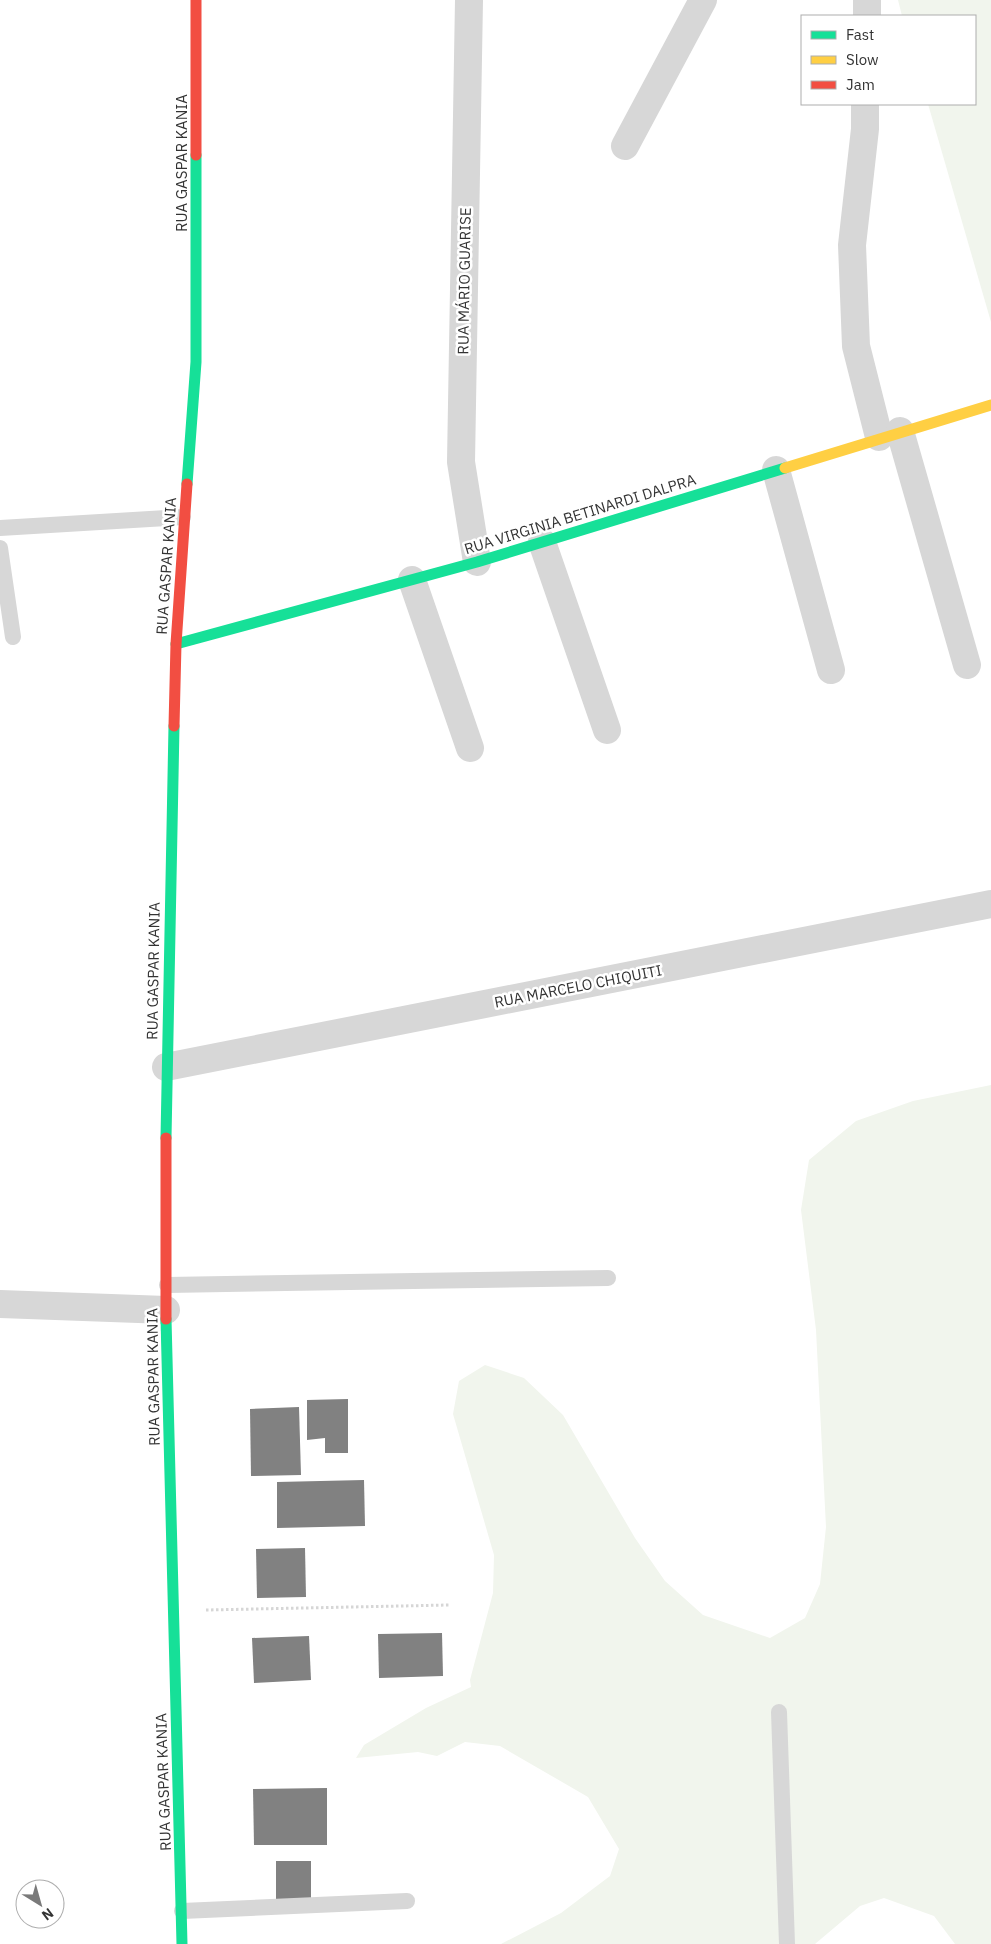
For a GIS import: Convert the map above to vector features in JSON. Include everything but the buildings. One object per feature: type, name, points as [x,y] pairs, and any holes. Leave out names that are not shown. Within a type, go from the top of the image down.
[{"type":"street","name":"RUA GASPAR KANIA","points":[[182,1944],[166,1298],[166,1067],[176,644],[183,517],[196,362],[196,0]]},
{"type":"street","name":"RUA MÁRIO GUARISE","points":[[469,0],[461,462],[477,562]]},
{"type":"street","points":[[625,146],[703,0]]},
{"type":"street","points":[[867,0],[867,15]]},
{"type":"street","points":[[865,105],[865,129],[852,245],[856,346],[890,434],[967,665]]},
{"type":"street","name":"RUA VIRGINIA BETINARDI DALPRA","points":[[176,644],[477,562],[890,434],[991,405]]},
{"type":"street","points":[[776,470],[831,670]]},
{"type":"street","points":[[542,542],[607,730]]},
{"type":"street","points":[[412,580],[470,748]]},
{"type":"street","name":"RUA MARCELO CHIQUITI","points":[[166,1067],[991,904]]},
{"type":"street","points":[[0,1304],[166,1298]]},
{"type":"lane","points":[[0,528],[183,517]]},
{"type":"lane","points":[[0,548],[13,636]]},
{"type":"lane","points":[[166,1298],[608,1278]]},
{"type":"lane","points":[[779,1712],[787,1944]]},
{"type":"lane","points":[[182,1912],[407,1902]]},
{"type":"path","points":[[173,1611],[449,1605]]},
{"type":"shaded area","points":[[898,0],[991,0],[991,322],[928,105],[976,105],[976,15],[902,15]]},
{"type":"shaded area","points":[[991,1085],[991,1944],[955,1944],[934,1916],[884,1898],[860,1906],[815,1944],[501,1944],[561,1913],[610,1876],[619,1849],[588,1797],[500,1746],[465,1742],[437,1756],[418,1752],[356,1758],[364,1745],[426,1708],[471,1687],[470,1680],[493,1593],[494,1555],[453,1414],[459,1381],[485,1365],[524,1378],[563,1415],[635,1538],[665,1581],[703,1615],[770,1638],[805,1618],[820,1584],[826,1527],[816,1330],[801,1210],[809,1160],[856,1121],[913,1101]]},
{"type":"traffic: fast","points":[[187,484],[196,362],[196,155]]},
{"type":"traffic: fast","points":[[176,644],[477,562],[785,468]]},
{"type":"traffic: fast","points":[[166,1138],[174,726]]},
{"type":"traffic: fast","points":[[166,1319],[182,1944]]},
{"type":"traffic: slow","points":[[785,468],[991,405]]},
{"type":"traffic: jam","points":[[196,0],[196,155]]},
{"type":"traffic: jam","points":[[174,726],[176,644],[187,484]]},
{"type":"traffic: jam","points":[[166,1138],[166,1319]]}]
